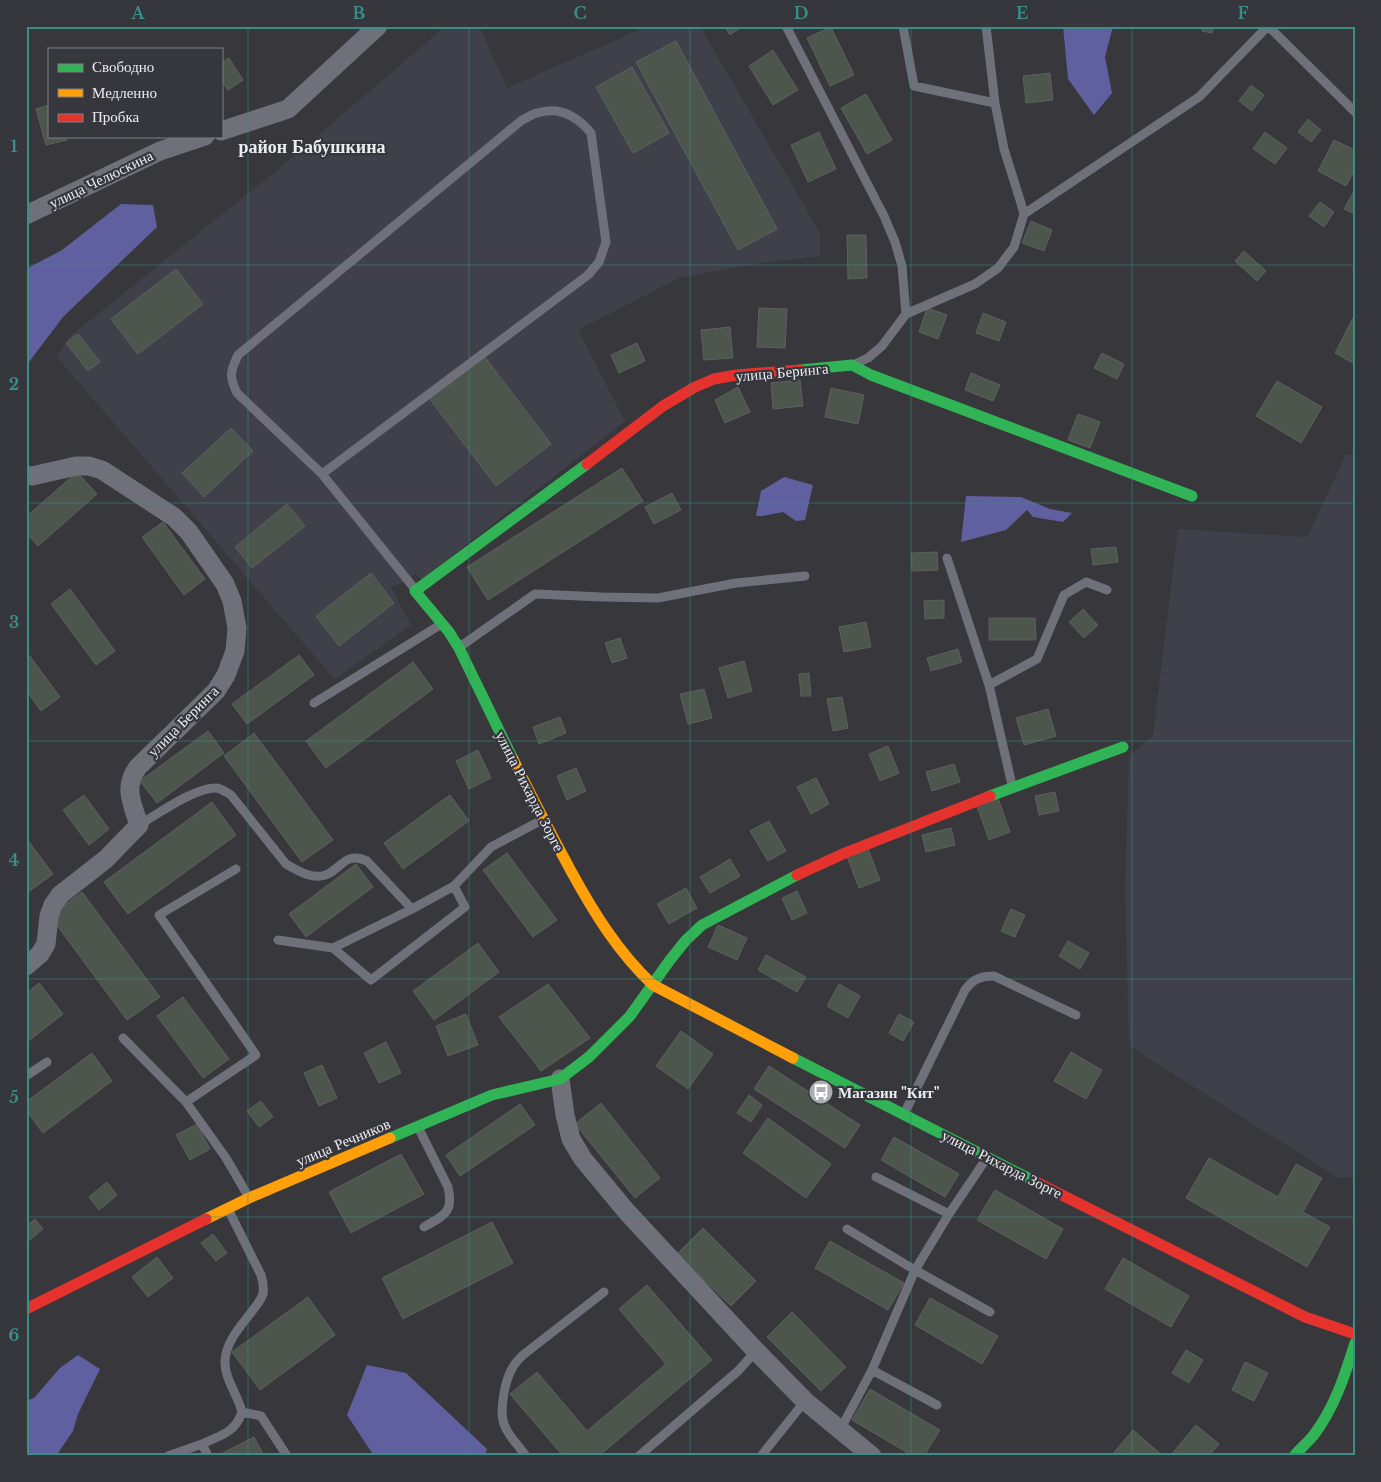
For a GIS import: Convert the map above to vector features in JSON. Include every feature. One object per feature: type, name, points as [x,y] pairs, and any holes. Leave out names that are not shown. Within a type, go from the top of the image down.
[{"type":"street","points":[[222,131],[288,109],[378,26]]},
{"type":"street","name":"улица Челюскина","points":[[26,215],[160,151],[198,138]]},
{"type":"street","points":[[852,365],[871,375],[1192,496]]},
{"type":"street","name":"улица Беринга","points":[[415,590],[663,406],[695,387],[714,379],[736,375],[852,365]]},
{"type":"street","name":"улица Беринга","points":[[26,475],[32,476],[76,466],[89,466],[109,474],[174,517],[189,532],[225,584],[232,601],[237,628],[236,644],[226,676],[216,691],[138,767],[132,776],[129,786],[130,798],[139,825]]},
{"type":"street","name":"улица Рихарда Зорге","points":[[415,590],[459,648],[542,819],[594,911],[638,972],[653,985],[904,1115],[1305,1317],[1355,1334]]},
{"type":"street","points":[[653,985],[686,940],[702,925],[810,868],[845,852],[1122,747]]},
{"type":"street","points":[[26,966],[40,954],[46,944],[52,905],[60,895],[106,859],[139,825]]},
{"type":"street","name":"улица Речников","points":[[26,1309],[249,1198],[492,1095],[560,1079],[589,1057],[630,1016],[653,985]]},
{"type":"street","points":[[560,1079],[565,1115],[571,1139],[583,1159],[627,1212],[756,1351],[805,1401],[872,1456]]},
{"type":"street","points":[[1294,1456],[1313,1435],[1332,1404],[1343,1381],[1355,1343]]},
{"type":"lane","points":[[786,26],[884,216],[895,242],[902,266],[906,314]]},
{"type":"lane","points":[[903,26],[914,86],[995,103]]},
{"type":"lane","points":[[852,365],[868,358],[882,346],[906,314],[975,284],[998,268],[1014,247],[1024,214],[1004,149],[995,103],[986,26]]},
{"type":"lane","points":[[1024,214],[1199,97],[1268,26],[1355,112]]},
{"type":"lane","points":[[322,474],[588,275],[599,262],[606,242],[591,132],[582,122],[570,115],[554,111],[536,113],[522,120],[238,355],[232,366],[231,380],[238,393],[322,474],[415,590]]},
{"type":"lane","points":[[946,558],[989,685],[1013,787]]},
{"type":"lane","points":[[459,648],[535,594],[658,598],[736,583],[805,576]]},
{"type":"lane","points":[[989,685],[1037,659],[1064,595],[1086,582],[1107,590]]},
{"type":"lane","points":[[314,704],[442,624]]},
{"type":"lane","points":[[139,825],[194,793],[206,789],[219,788],[231,795],[286,864],[292,868],[312,876],[327,875],[346,860],[360,858],[367,861],[412,910]]},
{"type":"lane","points":[[333,948],[412,910],[454,886],[491,847],[542,819]]},
{"type":"lane","points":[[186,1102],[256,1055],[159,915],[236,870]]},
{"type":"lane","points":[[278,940],[333,948],[371,980],[465,907],[454,886]]},
{"type":"lane","points":[[904,1115],[964,990],[971,982],[983,976],[994,976],[1076,1015]]},
{"type":"lane","points":[[123,1038],[186,1102],[226,1158],[249,1198]]},
{"type":"lane","points":[[26,1076],[47,1062]]},
{"type":"lane","points":[[418,1126],[448,1187],[450,1197],[449,1206],[445,1214],[424,1227]]},
{"type":"lane","points":[[840,1430],[872,1370],[915,1270],[987,1156]]},
{"type":"lane","points":[[876,1177],[949,1214]]},
{"type":"lane","points":[[168,1456],[202,1444],[233,1429],[239,1422],[242,1412],[240,1401],[226,1372],[227,1349],[232,1338],[262,1295],[264,1285],[261,1275],[228,1209]]},
{"type":"lane","points":[[847,1229],[990,1312]]},
{"type":"lane","points":[[526,1456],[508,1433],[503,1419],[503,1401],[512,1368],[523,1355],[604,1292]]},
{"type":"lane","points":[[639,1456],[738,1371],[756,1351]]},
{"type":"lane","points":[[872,1370],[937,1405]]},
{"type":"lane","points":[[761,1456],[805,1401]]},
{"type":"lane","points":[[242,1412],[261,1416],[287,1456]]},
{"type":"lane","points":[[202,1444],[208,1456]]},
{"type":"shaded area","points":[[446,26],[479,26],[507,88],[648,26],[700,26],[820,233],[820,256],[760,263],[679,278],[578,330],[625,421],[421,580],[416,573],[407,581],[391,587],[411,625],[334,680],[57,357],[69,337],[286,163]]},
{"type":"shaded area","points":[[1063,26],[1113,26],[1105,57],[1112,93],[1094,115],[1068,79]]},
{"type":"shaded area","points":[[121,204],[153,205],[157,227],[63,317],[26,366],[26,269],[62,250]]},
{"type":"shaded area","points":[[1346,455],[1355,455],[1355,1177],[1339,1178],[1129,1046],[1125,888],[1129,756],[1153,736],[1178,529],[1307,537]]},
{"type":"shaded area","points":[[784,477],[813,485],[805,520],[796,521],[783,512],[756,516],[761,491]]},
{"type":"shaded area","points":[[966,496],[1021,497],[1050,509],[1072,513],[1063,522],[1033,517],[1027,510],[1006,530],[961,542]]},
{"type":"shaded area","points":[[78,1355],[100,1369],[78,1414],[73,1431],[56,1456],[26,1456],[26,1401],[34,1398],[60,1368]]},
{"type":"shaded area","points":[[367,1365],[406,1373],[487,1449],[485,1456],[374,1456],[347,1415]]},
{"type":"building","points":[[724,26],[743,26],[730,35]]},
{"type":"building","points":[[1203,26],[1214,26],[1212,33],[1202,31]]},
{"type":"building","points":[[831,27],[854,75],[830,86],[807,38]]},
{"type":"building","points":[[676,41],[777,229],[738,250],[636,62]]},
{"type":"building","points":[[773,50],[798,90],[773,105],[749,66]]},
{"type":"building","points":[[229,58],[243,80],[228,90],[222,81],[222,62]]},
{"type":"building","points":[[632,67],[669,133],[633,153],[596,87]]},
{"type":"building","points":[[1050,73],[1053,100],[1026,103],[1023,76]]},
{"type":"building","points":[[1251,85],[1264,95],[1252,111],[1239,101]]},
{"type":"building","points":[[866,94],[892,140],[867,154],[841,108]]},
{"type":"building","points":[[48,105],[48,138],[66,138],[67,140],[46,145],[36,109]]},
{"type":"building","points":[[1308,119],[1321,130],[1311,142],[1298,132]]},
{"type":"building","points":[[819,132],[836,169],[808,182],[791,145]]},
{"type":"building","points":[[1265,132],[1287,148],[1275,164],[1253,149]]},
{"type":"building","points":[[1334,140],[1355,150],[1355,169],[1346,186],[1318,171]]},
{"type":"building","points":[[1355,192],[1355,214],[1344,209]]},
{"type":"building","points":[[1320,202],[1334,212],[1324,227],[1309,216]]},
{"type":"building","points":[[1031,221],[1052,230],[1044,251],[1022,243]]},
{"type":"building","points":[[847,235],[866,235],[867,278],[848,279]]},
{"type":"building","points":[[1244,251],[1266,271],[1257,281],[1235,261]]},
{"type":"building","points":[[176,269],[203,304],[138,354],[111,319]]},
{"type":"building","points":[[759,308],[787,309],[785,348],[757,347]]},
{"type":"building","points":[[927,308],[947,315],[938,339],[919,332]]},
{"type":"building","points":[[983,313],[1006,322],[999,341],[976,333]]},
{"type":"building","points":[[1353,318],[1355,319],[1355,364],[1335,353]]},
{"type":"building","points":[[730,327],[733,358],[704,360],[701,330]]},
{"type":"building","points":[[78,334],[100,362],[88,371],[66,343]]},
{"type":"building","points":[[637,343],[645,361],[619,373],[611,355]]},
{"type":"building","points":[[1102,353],[1124,364],[1117,379],[1094,368]]},
{"type":"building","points":[[484,356],[551,444],[496,486],[429,398]]},
{"type":"building","points":[[971,373],[1000,385],[993,401],[965,390]]},
{"type":"building","points":[[800,380],[803,406],[773,409],[771,383]]},
{"type":"building","points":[[1277,381],[1322,407],[1301,443],[1256,416]]},
{"type":"building","points":[[738,387],[750,412],[725,423],[715,400]]},
{"type":"building","points":[[831,388],[864,395],[858,424],[825,417]]},
{"type":"building","points":[[1078,414],[1100,422],[1090,448],[1068,440]]},
{"type":"building","points":[[231,428],[253,451],[204,497],[182,473]]},
{"type":"building","points":[[622,468],[643,501],[488,600],[467,567]]},
{"type":"building","points":[[77,472],[97,494],[38,546],[26,533],[26,517]]},
{"type":"building","points":[[672,493],[681,510],[654,524],[645,507]]},
{"type":"building","points":[[287,504],[305,526],[252,568],[235,547]]},
{"type":"building","points":[[163,522],[205,579],[184,595],[142,537]]},
{"type":"building","points":[[1116,547],[1118,562],[1093,565],[1091,549]]},
{"type":"building","points":[[937,552],[938,570],[912,571],[911,553]]},
{"type":"building","points":[[371,573],[394,603],[339,646],[316,616]]},
{"type":"building","points":[[70,589],[115,651],[96,665],[51,604]]},
{"type":"building","points":[[944,600],[944,618],[925,619],[924,601]]},
{"type":"building","points":[[1083,609],[1098,625],[1084,638],[1069,622]]},
{"type":"building","points":[[989,618],[1035,618],[1036,640],[989,640]]},
{"type":"building","points":[[866,622],[871,647],[844,652],[839,627]]},
{"type":"building","points":[[620,638],[627,658],[612,663],[605,643]]},
{"type":"building","points":[[958,649],[962,662],[931,671],[927,658]]},
{"type":"building","points":[[26,651],[60,697],[41,711],[26,690]]},
{"type":"building","points":[[299,655],[314,675],[247,724],[232,704]]},
{"type":"building","points":[[744,661],[752,691],[728,698],[719,668]]},
{"type":"building","points":[[413,662],[433,689],[326,768],[306,741]]},
{"type":"building","points":[[809,673],[811,696],[801,696],[799,674]]},
{"type":"building","points":[[704,689],[712,718],[688,724],[680,694]]},
{"type":"building","points":[[842,697],[848,728],[833,731],[827,699]]},
{"type":"building","points":[[1048,709],[1056,736],[1024,745],[1016,718]]},
{"type":"building","points":[[560,717],[566,733],[539,744],[533,727]]},
{"type":"building","points":[[208,731],[224,753],[157,803],[140,781]]},
{"type":"building","points":[[254,733],[333,840],[302,862],[224,756]]},
{"type":"building","points":[[888,746],[899,773],[880,781],[869,754]]},
{"type":"building","points":[[478,750],[491,778],[469,789],[456,761]]},
{"type":"building","points":[[954,764],[960,782],[932,791],[926,772]]},
{"type":"building","points":[[576,768],[586,791],[567,800],[557,776]]},
{"type":"building","points":[[816,778],[829,804],[811,814],[797,787]]},
{"type":"building","points":[[1055,792],[1059,811],[1039,815],[1035,796]]},
{"type":"building","points":[[84,795],[109,829],[89,845],[63,810]]},
{"type":"building","points":[[450,795],[469,821],[403,869],[384,843]]},
{"type":"building","points":[[998,798],[1010,832],[989,840],[977,806]]},
{"type":"building","points":[[212,802],[236,835],[128,914],[104,882]]},
{"type":"building","points":[[769,821],[786,851],[768,861],[750,831]]},
{"type":"building","points":[[951,828],[955,845],[926,852],[922,835]]},
{"type":"building","points":[[26,838],[53,874],[27,893],[26,893]]},
{"type":"building","points":[[867,846],[880,880],[859,888],[846,854]]},
{"type":"building","points":[[507,853],[557,920],[533,937],[483,870]]},
{"type":"building","points":[[730,859],[740,876],[710,893],[700,877]]},
{"type":"building","points":[[356,864],[373,887],[306,937],[289,914]]},
{"type":"building","points":[[686,888],[697,908],[669,924],[657,904]]},
{"type":"building","points":[[797,891],[807,913],[792,920],[782,898]]},
{"type":"building","points":[[82,892],[160,997],[127,1020],[50,916]]},
{"type":"building","points":[[1011,909],[1025,915],[1015,937],[1001,931]]},
{"type":"building","points":[[718,925],[747,938],[737,960],[708,947]]},
{"type":"building","points":[[1068,941],[1089,953],[1080,969],[1059,956]]},
{"type":"building","points":[[478,943],[499,972],[434,1020],[413,991]]},
{"type":"building","points":[[766,955],[806,977],[797,992],[758,970]]},
{"type":"building","points":[[39,983],[63,1014],[26,1043],[26,994]]},
{"type":"building","points":[[548,984],[590,1038],[541,1071],[499,1017]]},
{"type":"building","points":[[839,984],[860,996],[848,1018],[827,1006]]},
{"type":"building","points":[[183,997],[229,1059],[203,1078],[157,1016]]},
{"type":"building","points":[[466,1014],[478,1045],[448,1056],[436,1026]]},
{"type":"building","points":[[899,1014],[914,1022],[903,1041],[889,1033]]},
{"type":"building","points":[[681,1031],[713,1054],[688,1089],[656,1066]]},
{"type":"building","points":[[386,1042],[401,1073],[379,1083],[364,1053]]},
{"type":"building","points":[[1071,1052],[1102,1070],[1086,1099],[1054,1081]]},
{"type":"building","points":[[92,1053],[112,1081],[43,1133],[26,1110],[26,1102]]},
{"type":"building","points":[[322,1065],[337,1098],[319,1106],[304,1073]]},
{"type":"building","points":[[769,1066],[860,1125],[845,1148],[754,1089]]},
{"type":"building","points":[[749,1095],[762,1105],[751,1122],[737,1113]]},
{"type":"building","points":[[261,1101],[273,1117],[259,1127],[247,1111]]},
{"type":"building","points":[[601,1103],[660,1178],[635,1198],[575,1124]]},
{"type":"building","points":[[520,1104],[535,1125],[460,1176],[446,1155]]},
{"type":"building","points":[[768,1118],[831,1164],[806,1198],[743,1153]]},
{"type":"building","points":[[197,1124],[210,1149],[190,1160],[176,1135]]},
{"type":"building","points":[[894,1137],[959,1174],[945,1197],[881,1160]]},
{"type":"building","points":[[401,1154],[424,1194],[351,1233],[329,1192]]},
{"type":"building","points":[[1209,1158],[1278,1197],[1296,1164],[1322,1178],[1303,1212],[1330,1227],[1307,1267],[1186,1198]]},
{"type":"building","points":[[107,1182],[117,1195],[99,1210],[89,1197]]},
{"type":"building","points":[[995,1190],[1063,1229],[1046,1259],[977,1220]]},
{"type":"building","points":[[35,1219],[43,1229],[26,1243],[26,1226]]},
{"type":"building","points":[[492,1222],[513,1263],[403,1319],[382,1278]]},
{"type":"building","points":[[703,1228],[756,1281],[731,1306],[677,1254]]},
{"type":"building","points":[[213,1234],[227,1253],[216,1261],[201,1243]]},
{"type":"building","points":[[830,1241],[904,1283],[888,1310],[815,1268]]},
{"type":"building","points":[[157,1257],[173,1278],[148,1297],[132,1277]]},
{"type":"building","points":[[1123,1258],[1189,1296],[1171,1327],[1105,1289]]},
{"type":"building","points":[[647,1285],[712,1360],[599,1456],[563,1456],[510,1394],[537,1372],[587,1431],[666,1364],[619,1309]]},
{"type":"building","points":[[308,1297],[335,1335],[260,1390],[232,1352]]},
{"type":"building","points":[[930,1298],[998,1336],[982,1364],[915,1325]]},
{"type":"building","points":[[792,1312],[846,1367],[821,1391],[767,1337]]},
{"type":"building","points":[[1186,1350],[1203,1360],[1189,1383],[1172,1373]]},
{"type":"building","points":[[1245,1362],[1268,1373],[1254,1401],[1232,1390]]},
{"type":"building","points":[[870,1389],[940,1430],[924,1456],[913,1456],[852,1420]]},
{"type":"building","points":[[1196,1425],[1219,1444],[1209,1456],[1170,1456]]},
{"type":"building","points":[[1133,1430],[1163,1456],[1111,1456]]},
{"type":"building","points":[[254,1437],[264,1456],[219,1456],[219,1455]]},
{"type":"traffic: fast","points":[[800,370],[852,365],[871,375],[1192,496]]},
{"type":"traffic: fast","points":[[513,759],[459,648],[449,632],[415,591],[587,464]]},
{"type":"traffic: fast","points":[[990,796],[1123,747]]},
{"type":"traffic: fast","points":[[390,1138],[492,1095],[560,1079],[589,1057],[630,1016],[670,960],[686,940],[702,925],[797,875]]},
{"type":"traffic: fast","points":[[793,1058],[1034,1181]]},
{"type":"traffic: fast","points":[[1294,1456],[1313,1436],[1327,1415],[1343,1379],[1355,1343]]},
{"type":"traffic: slow","points":[[513,759],[589,902],[607,931],[640,972],[653,985],[793,1058]]},
{"type":"traffic: slow","points":[[206,1219],[249,1198],[390,1138]]},
{"type":"traffic: jam","points":[[587,464],[663,406],[695,387],[714,379],[736,375],[800,370]]},
{"type":"traffic: jam","points":[[797,875],[845,853],[990,796]]},
{"type":"traffic: jam","points":[[1034,1181],[1305,1317],[1355,1334]]},
{"type":"traffic: jam","points":[[26,1309],[206,1219]]},
{"type":"place","name":"Магазин \"Кит\"","points":[[821,1092]]},
{"type":"district","name":"район Бабушкина","points":[[312,147]]}]
